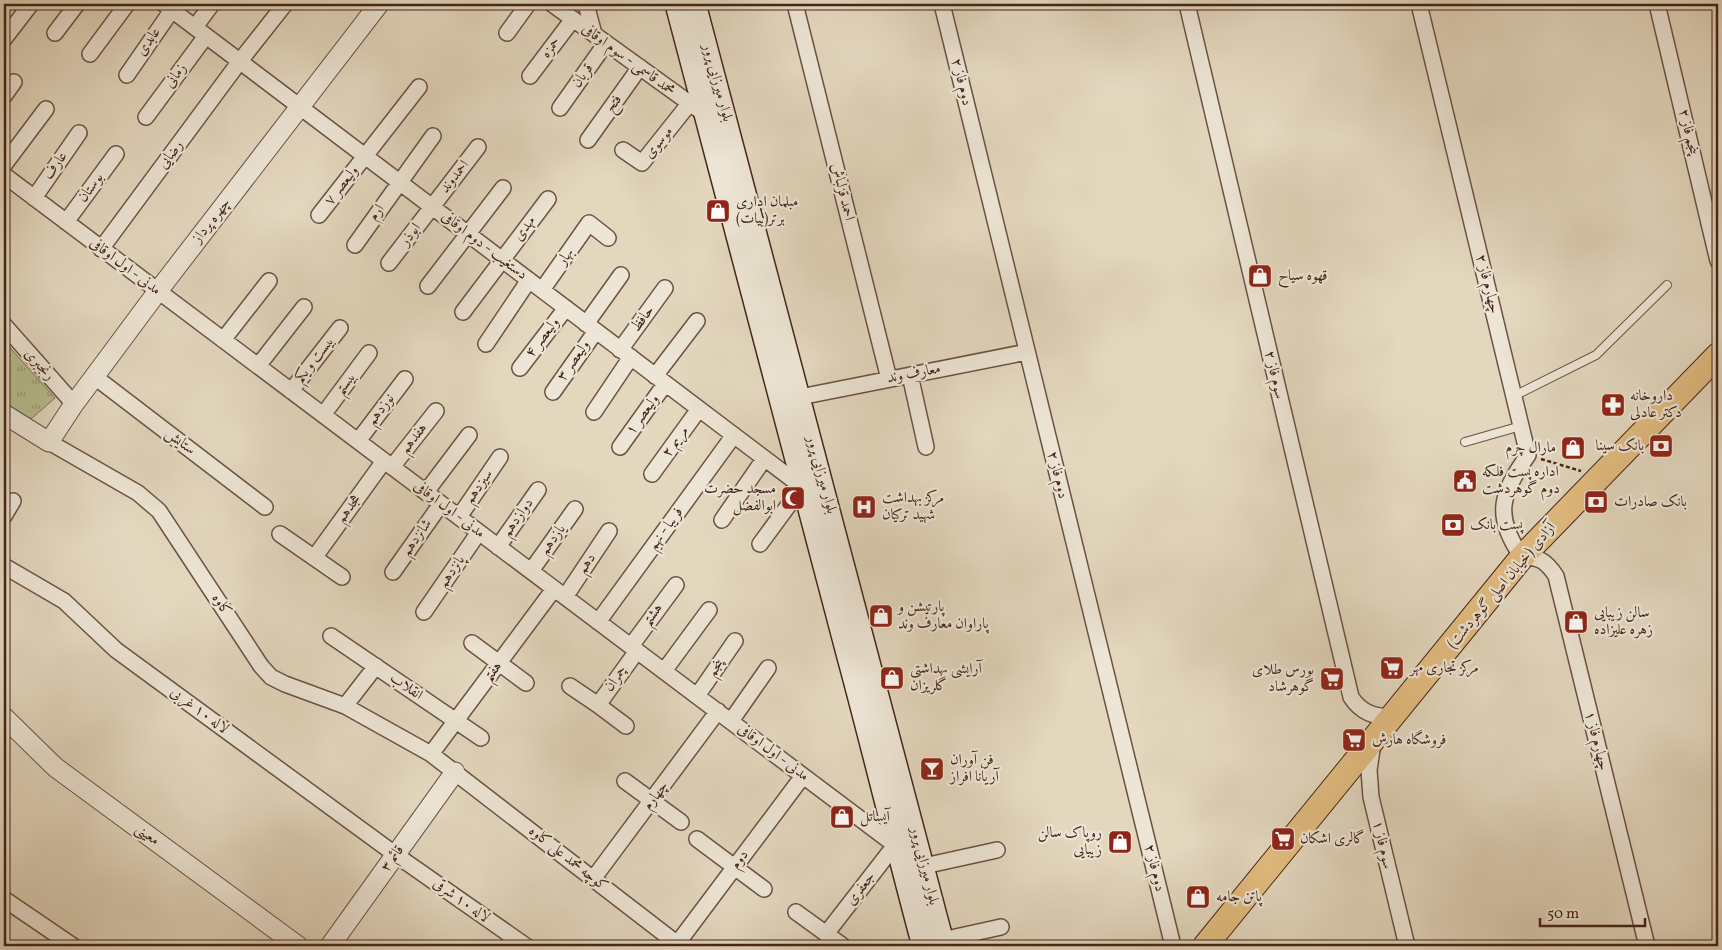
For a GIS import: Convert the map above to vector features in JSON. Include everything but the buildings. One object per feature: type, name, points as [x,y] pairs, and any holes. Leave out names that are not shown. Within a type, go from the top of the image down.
[{"type":"main road","name":"بلوار میرزایی پرور","points":[[676,4],[698,110],[803,488],[895,844],[936,944]]},
{"type":"main road","name":"بلوار میرزایی پرور","points":[[695,4],[924,866],[936,944]]},
{"type":"main road","name":"آزادی (خیابان اصلی گوهردشت)","points":[[1205,946],[1373,743],[1522,557],[1718,355]]},
{"type":"street","points":[[4,39],[31,4]]},
{"type":"street","points":[[55,33],[77,4]]},
{"type":"street","points":[[90,54],[127,4]]},
{"type":"street","name":"زمانی","points":[[146,117],[201,32],[212,4]]},
{"type":"street","name":"رضایی","points":[[101,249],[240,61],[285,4]]},
{"type":"street","name":"چهره پرداز","points":[[49,442],[74,404],[158,291],[379,4]]},
{"type":"street","points":[[507,33],[528,4]]},
{"type":"street","name":"محمد قاسمی - سوم اوقافی","points":[[552,4],[698,110]]},
{"type":"street","points":[[586,4],[594,34]]},
{"type":"street","name":"احمد قزلباش","points":[[795,4],[889,379]]},
{"type":"street","name":"دوم فاز ۲","points":[[942,4],[1173,946]]},
{"type":"street","name":"سوم فاز ۲","points":[[1187,4],[1351,697],[1355,704],[1371,715],[1381,717],[1393,716]]},
{"type":"street","name":"چهارم فاز ۲","points":[[1419,4],[1528,455]]},
{"type":"street","name":"پنجم فاز ۲","points":[[1657,4],[1718,261]]},
{"type":"street","name":"دستغیب - دوم اوقافی","points":[[168,7],[803,488]]},
{"type":"street","name":"عابدی","points":[[127,75],[168,7]]},
{"type":"street","name":"حمزه","points":[[530,76],[573,19]]},
{"type":"street","name":"قربان","points":[[560,108],[606,44]]},
{"type":"street","name":"فتح","points":[[588,140],[640,68]]},
{"type":"street","points":[[4,96],[14,82]]},
{"type":"street","points":[[365,156],[419,87]]},
{"type":"street","points":[[4,165],[46,109]]},
{"type":"street","name":"موسوی","points":[[623,150],[648,167],[698,110]]},
{"type":"street","name":"عارف","points":[[34,198],[79,133]]},
{"type":"street","name":"ارم","points":[[355,245],[433,136]]},
{"type":"street","name":"احمدوند","points":[[432,207],[478,147]]},
{"type":"street","name":"بوستان","points":[[66,222],[116,154]]},
{"type":"street","name":"ولیعصر ۷","points":[[319,215],[365,156]]},
{"type":"street","name":"مدنی - اول اوقافی","points":[[4,175],[895,844]]},
{"type":"street","points":[[428,286],[503,188]]},
{"type":"street","name":"مهدی","points":[[463,312],[548,199]]},
{"type":"street","name":"ابوذر","points":[[389,264],[432,207]]},
{"type":"street","name":"بهار","points":[[542,290],[589,223],[608,238]]},
{"type":"street","name":"ولیعصر ۳","points":[[553,392],[621,275]]},
{"type":"street","points":[[486,344],[529,280]]},
{"type":"street","points":[[223,340],[269,281]]},
{"type":"street","name":"حافظ","points":[[594,412],[665,288]]},
{"type":"street","points":[[258,366],[304,306]]},
{"type":"street","name":"ولیعصر ۴","points":[[520,368],[566,308]]},
{"type":"street","name":"ولیعصر ۱","points":[[620,447],[696,321]]},
{"type":"street","name":"رنجبری","points":[[4,325],[74,404]]},
{"type":"street","name":"بیست و یکم","points":[[291,391],[340,328]]},
{"type":"street","name":"معارف وند","points":[[800,397],[1027,352]]},
{"type":"street","name":"بیستم","points":[[323,415],[369,353]]},
{"type":"street","points":[[910,375],[926,447]]},
{"type":"street","name":"ستایش","points":[[95,377],[265,507]]},
{"type":"street","name":"نوزدهم","points":[[358,441],[405,379]]},
{"type":"street","name":"مریم ۲","points":[[652,474],[699,409]]},
{"type":"street","name":"هفدهم","points":[[388,464],[436,411]]},
{"type":"street","name":"کاوه","points":[[4,414],[138,493],[159,511],[261,666],[271,677],[345,706],[431,754],[455,772]]},
{"type":"street","points":[[426,492],[469,435]]},
{"type":"street","name":"فریبا - نهم","points":[[598,622],[734,436]]},
{"type":"street","points":[[1522,557],[1512,543],[1507,531],[1504,505],[1506,492],[1511,480],[1528,455]]},
{"type":"street","name":"سیزدهم","points":[[458,517],[500,457]]},
{"type":"street","points":[[722,520],[764,459]]},
{"type":"street","name":"هجدهم","points":[[314,558],[388,464]]},
{"type":"street","points":[[760,544],[803,488]]},
{"type":"street","name":"دوازدهم","points":[[498,547],[538,490]]},
{"type":"street","points":[[4,516],[13,501]]},
{"type":"street","name":"شانزدهم","points":[[393,572],[441,504]]},
{"type":"street","name":"یازدهم","points":[[531,571],[575,509]]},
{"type":"street","name":"دهم","points":[[560,593],[609,531]]},
{"type":"street","name":"پانزدهم","points":[[424,612],[479,532]]},
{"type":"street","points":[[280,534],[342,577]]},
{"type":"street","name":"چهارم فاز ۱","points":[[1522,557],[1539,558],[1545,562],[1556,576],[1647,946]]},
{"type":"street","name":"لاله ۱۰ غربی","points":[[4,566],[64,601],[116,650],[396,855]]},
{"type":"street","name":"هشتم","points":[[634,648],[676,585]]},
{"type":"street","name":"هفتم","points":[[431,754],[500,663],[560,593]]},
{"type":"street","points":[[664,671],[709,610]]},
{"type":"street","name":"انقلاب","points":[[331,636],[481,738]]},
{"type":"street","name":"پنجم","points":[[697,696],[735,641]]},
{"type":"street","points":[[472,643],[526,683]]},
{"type":"street","name":"چمران","points":[[570,686],[598,705],[634,648]]},
{"type":"street","points":[[345,706],[376,666]]},
{"type":"street","points":[[731,721],[768,668]]},
{"type":"street","points":[[598,705],[626,726]]},
{"type":"street","name":"چهارم","points":[[593,879],[718,711]]},
{"type":"street","name":"معینی","points":[[4,717],[55,767],[298,946]]},
{"type":"street","name":"سوم فاز ۱","points":[[1373,743],[1369,770],[1371,797],[1407,946]]},
{"type":"street","name":"قائم ۳","points":[[330,946],[455,772]]},
{"type":"street","name":"کوچه محمد علی کاوه","points":[[455,772],[679,945]]},
{"type":"street","name":"دوم","points":[[679,945],[803,776]]},
{"type":"street","points":[[625,782],[681,822]]},
{"type":"street","points":[[697,839],[764,889]]},
{"type":"street","name":"جعفری","points":[[826,934],[895,844]]},
{"type":"street","points":[[924,866],[997,850]]},
{"type":"street","name":"لاله ۱۰ شرقی","points":[[396,855],[526,946]]},
{"type":"street","points":[[4,899],[73,946]]},
{"type":"street","points":[[796,912],[843,946]]},
{"type":"street","points":[[936,944],[1001,927]]},
{"type":"lane","points":[[1514,396],[1596,355],[1666,285]]},
{"type":"lane","points":[[1465,442],[1521,426]]},
{"type":"path","points":[[1528,455],[1600,477]]},
{"type":"green space","points":[[4,341],[55,398],[31,419],[4,402]]},
{"type":"place","name":"مبلمان اداری برتر(بیات)","points":[[718,211]]},
{"type":"place","name":"قهوه سیاح","points":[[1260,276]]},
{"type":"place","name":"داروخانه دکتر عادلی","points":[[1613,405]]},
{"type":"place","name":"بانک سینا","points":[[1661,446]]},
{"type":"place","name":"مارال چرم","points":[[1573,448]]},
{"type":"place","name":"اداره پست فلکه دوم گوهردشت","points":[[1465,481]]},
{"type":"place","name":"مسجد حضرت ابوالفضل","points":[[793,498]]},
{"type":"place","name":"بانک صادرات","points":[[1596,502]]},
{"type":"place","name":"مرکز بهداشت شهید ترکیان","points":[[864,507]]},
{"type":"place","name":"پست بانک","points":[[1453,525]]},
{"type":"place","name":"پارتیشن و پاراوان معارف وند","points":[[881,616]]},
{"type":"place","name":"سالن زیبایی زهره علیزاده","points":[[1576,622]]},
{"type":"place","name":"مرکز تجاری مهر","points":[[1392,668]]},
{"type":"place","name":"آرایشی بهداشتی گلریزان","points":[[892,678]]},
{"type":"place","name":"بورس طلای گوهرشاد","points":[[1332,679]]},
{"type":"place","name":"فروشگاه هارش","points":[[1354,740]]},
{"type":"place","name":"فن آوران آریانا افراز","points":[[932,769]]},
{"type":"place","name":"آیساتل","points":[[842,817]]},
{"type":"place","name":"گالری اشکان","points":[[1283,839]]},
{"type":"place","name":"روپاک سالن زیبایی","points":[[1120,842]]},
{"type":"place","name":"پاتن جامه","points":[[1198,897]]}]
